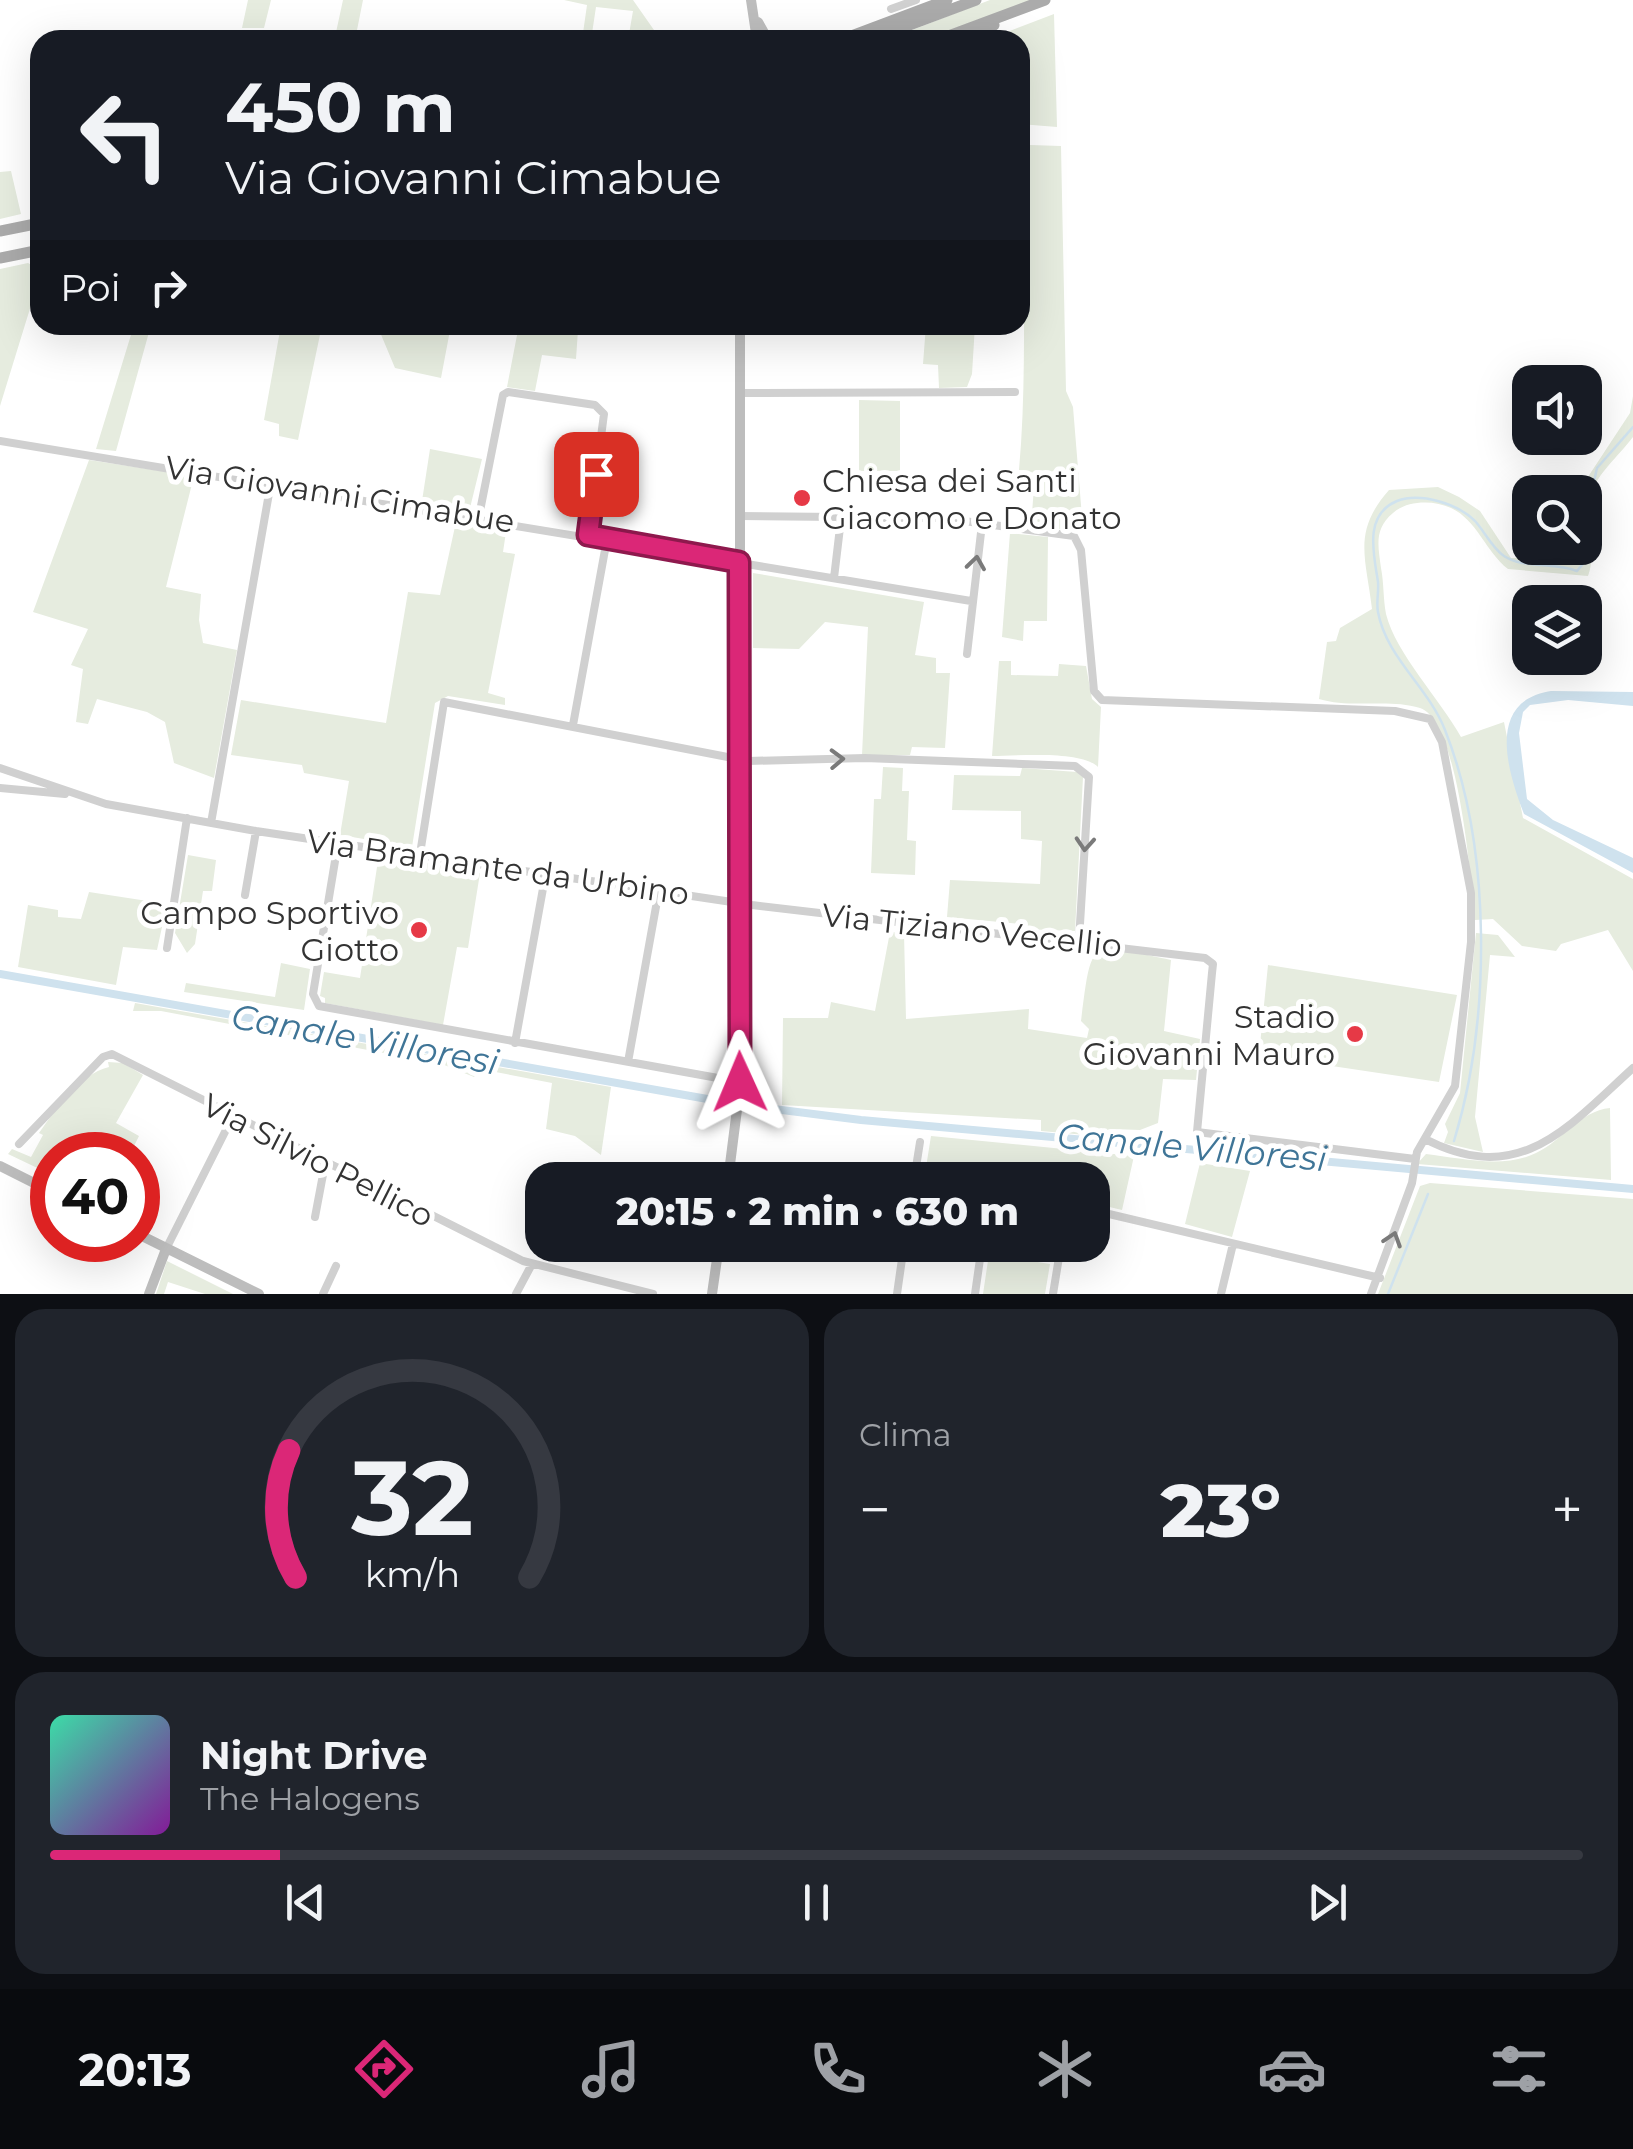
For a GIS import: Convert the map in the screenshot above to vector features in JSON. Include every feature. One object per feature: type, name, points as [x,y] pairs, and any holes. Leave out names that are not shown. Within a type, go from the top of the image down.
[{"type":"main road","points":[[862,30],[893,15],[946,0]]},
{"type":"main road","points":[[896,30],[976,0]]},
{"type":"main road","points":[[965,30],[1045,0]]},
{"type":"main road","points":[[982,30],[1014,12]]},
{"type":"main road","points":[[0,231],[30,225]]},
{"type":"main road","points":[[0,258],[30,252]]},
{"type":"street","points":[[751,0],[756,30]]},
{"type":"street","points":[[893,15],[913,1]]},
{"type":"street","points":[[755,16],[763,30]]},
{"type":"street","points":[[730,1162],[740,1082],[740,335]]},
{"type":"street","points":[[479,516],[503,395],[508,392],[603,408],[588,535]]},
{"type":"street","points":[[740,393],[1015,392]]},
{"type":"street","name":"Via Giovanni Cimabue","points":[[0,441],[479,516],[971,601]]},
{"type":"street","points":[[211,822],[271,482]]},
{"type":"street","points":[[738,516],[930,518],[1074,536],[1081,550],[1094,690],[1102,700],[1395,711],[1430,719],[1447,762],[1471,893],[1472,928],[1454,1086],[1414,1162],[1380,1278],[1371,1294]]},
{"type":"street","points":[[834,578],[840,519]]},
{"type":"street","points":[[967,654],[982,524]]},
{"type":"street","points":[[574,726],[607,539]]},
{"type":"street","points":[[420,854],[444,702],[740,759],[865,758],[1082,767],[1090,776],[1079,940]]},
{"type":"street","name":"Via Bramante da Urbino","points":[[0,768],[70,794]]},
{"type":"street","name":"Via Bramante da Urbino","points":[[0,788],[70,794],[256,831],[739,903]]},
{"type":"street","points":[[167,948],[186,818]]},
{"type":"street","points":[[245,895],[256,831]]},
{"type":"street","points":[[338,843],[312,994],[319,1006],[740,1082]]},
{"type":"street","points":[[514,1043],[546,872]]},
{"type":"street","points":[[628,1062],[659,890]]},
{"type":"street","name":"Via Tiziano Vecellio","points":[[739,903],[1079,940],[1205,958],[1213,964],[1198,1132],[1414,1162]]},
{"type":"street","name":"Via Silvio Pellico","points":[[19,1144],[107,1054],[532,1264],[653,1294]]},
{"type":"street","points":[[1425,1139],[1470,1154],[1522,1155],[1553,1140],[1633,1068]]},
{"type":"street","points":[[149,1294],[166,1248],[232,1118]]},
{"type":"street","points":[[917,1162],[920,1142]]},
{"type":"street","points":[[315,1217],[325,1164]]},
{"type":"street","points":[[0,1166],[30,1181]]},
{"type":"street","points":[[1110,1214],[1380,1278]]},
{"type":"street","points":[[1222,1294],[1234,1244]]},
{"type":"street","points":[[160,1245],[259,1294]]},
{"type":"street","points":[[712,1294],[717,1262]]},
{"type":"street","points":[[897,1294],[902,1262]]},
{"type":"street","points":[[975,1294],[980,1262]]},
{"type":"street","points":[[1053,1294],[1058,1262]]},
{"type":"street","points":[[516,1294],[532,1264]]},
{"type":"street","points":[[322,1294],[336,1266]]},
{"type":"shaded area","points":[[248,0],[271,0],[264,28],[242,28]]},
{"type":"shaded area","points":[[343,0],[363,0],[357,30],[337,30]]},
{"type":"shaded area","points":[[564,0],[633,0],[654,30],[630,30],[633,11],[596,7],[593,30],[583,30],[587,5]]},
{"type":"shaded area","points":[[990,0],[1032,0],[950,30],[912,30]]},
{"type":"shaded area","points":[[1054,14],[1057,127],[1030,125],[1030,30],[1012,30]]},
{"type":"shaded area","points":[[1030,145],[1061,146],[1066,391],[1073,407],[1082,517],[1090,525],[1085,531],[1031,527],[1035,473],[1019,470],[1024,335],[1030,335]]},
{"type":"shaded area","points":[[11,171],[21,214],[0,219],[0,172]]},
{"type":"shaded area","points":[[30,264],[30,308],[0,406],[0,269]]},
{"type":"shaded area","points":[[131,335],[148,335],[116,451],[96,449]]},
{"type":"shaded area","points":[[279,335],[320,335],[298,440],[279,436],[279,424],[264,420]]},
{"type":"shaded area","points":[[381,335],[449,335],[441,378],[395,368]]},
{"type":"shaded area","points":[[517,335],[578,335],[576,359],[542,355],[535,391],[507,387]]},
{"type":"shaded area","points":[[925,335],[974,335],[972,374],[967,387],[939,388],[938,365],[923,364]]},
{"type":"shaded area","points":[[1633,396],[1633,437],[1601,475],[1589,475],[1630,413]]},
{"type":"shaded area","points":[[859,400],[900,401],[900,471],[859,471]]},
{"type":"shaded area","points":[[430,449],[482,459],[470,508],[422,501]]},
{"type":"shaded area","points":[[89,460],[194,476],[166,587],[201,594],[199,620],[203,643],[237,650],[214,778],[174,763],[165,722],[147,712],[97,699],[88,724],[76,722],[83,669],[71,665],[88,629],[33,612]]},
{"type":"shaded area","points":[[1438,487],[1459,497],[1480,511],[1512,565],[1590,565],[1588,576],[1508,569],[1468,520],[1451,508],[1421,503],[1399,509],[1383,525],[1378,545],[1391,629],[1461,737],[1504,722],[1523,818],[1633,879],[1633,971],[1608,930],[1561,944],[1556,951],[1522,946],[1493,919],[1475,920],[1461,804],[1444,741],[1433,719],[1420,708],[1408,705],[1319,699],[1327,642],[1336,641],[1340,628],[1372,609],[1365,560],[1366,532],[1377,505],[1389,490]]},
{"type":"shaded area","points":[[456,522],[506,532],[503,552],[515,554],[488,693],[505,698],[505,705],[448,696],[435,703],[412,847],[340,835],[349,781],[304,773],[302,765],[231,755],[241,700],[386,723],[408,592],[440,595]]},
{"type":"shaded area","points":[[1010,533],[1048,537],[1047,621],[1024,621],[1023,641],[1002,637]]},
{"type":"shaded area","points":[[753,573],[924,602],[915,655],[936,658],[936,673],[950,673],[945,748],[912,747],[910,755],[862,755],[868,627],[825,622],[799,649],[753,648]]},
{"type":"shaded area","points":[[999,661],[1011,661],[1011,675],[1058,676],[1059,664],[1086,666],[1092,699],[1101,707],[1098,767],[1064,756],[992,756]]},
{"type":"shaded area","points":[[883,767],[903,768],[902,791],[909,791],[907,840],[916,841],[915,875],[871,873],[874,799],[881,799]]},
{"type":"shaded area","points":[[1022,768],[1077,772],[1083,777],[1075,931],[1021,929],[1021,924],[947,917],[950,880],[1040,884],[1042,841],[1021,839],[1021,811],[952,810],[954,775],[1020,776]]},
{"type":"shaded area","name":"Campo Sportivo Giotto","points":[[379,854],[480,873],[468,948],[457,947],[443,1025],[325,1003],[320,996],[324,972],[360,978]]},
{"type":"shaded area","points":[[188,855],[216,860],[212,891],[203,891],[195,944],[187,953],[175,933]]},
{"type":"shaded area","points":[[89,892],[167,904],[157,950],[123,947],[116,985],[18,967],[28,905],[58,910],[58,917],[81,919]]},
{"type":"shaded area","points":[[890,932],[904,933],[906,1019],[1029,1009],[1028,1029],[1087,1038],[1089,1029],[1081,1021],[1088,973],[1099,952],[1123,950],[1171,960],[1164,1031],[1200,1039],[1196,1080],[1163,1079],[1158,1123],[1140,1130],[1112,1129],[1108,1137],[1041,1131],[1041,1120],[782,1105],[783,1018],[828,1018],[831,1002],[875,1011]]},
{"type":"shaded area","points":[[1476,933],[1498,935],[1515,957],[1490,955],[1475,1117],[1483,1152],[1444,1143],[1448,1132],[1445,1124],[1460,1093]]},
{"type":"shaded area","points":[[281,963],[310,969],[304,1010],[184,992],[186,983],[275,997]]},
{"type":"shaded area","name":"Stadio Giovanni Mauro","points":[[1268,965],[1457,995],[1439,1082],[1259,1055]]},
{"type":"shaded area","points":[[135,1003],[611,1087],[601,1155],[575,1136],[546,1129],[552,1083],[480,1069],[474,1077],[442,1064],[161,1011],[133,1011]]},
{"type":"shaded area","points":[[108,1062],[123,1063],[143,1075],[116,1123],[132,1132],[40,1132],[78,1085],[109,1067]]},
{"type":"shaded area","points":[[1610,1108],[1611,1180],[1417,1164],[1426,1154],[1482,1161],[1523,1158],[1545,1148],[1580,1120]]},
{"type":"shaded area","points":[[931,1136],[1134,1156],[1122,1210],[1110,1207],[1110,1162],[927,1162]]},
{"type":"shaded area","points":[[12,1149],[30,1157],[30,1164],[8,1154]]},
{"type":"shaded area","points":[[1200,1163],[1250,1171],[1232,1237],[1185,1224]]},
{"type":"shaded area","points":[[1430,1183],[1633,1199],[1633,1294],[1378,1294],[1420,1186]]},
{"type":"shaded area","points":[[167,1261],[233,1294],[205,1294],[168,1282],[164,1294],[156,1294]]},
{"type":"shaded area","points":[[988,1262],[1050,1264],[1045,1294],[983,1294]]},
{"type":"water","points":[[1551,691],[1633,692],[1633,706],[1568,700],[1530,705],[1523,712],[1519,733],[1527,799],[1553,820],[1633,858],[1633,873],[1524,814],[1508,758],[1509,723],[1517,708],[1530,697]]},
{"type":"waterway","points":[[1595,475],[1597,468],[1633,427]]},
{"type":"waterway","points":[[1454,1141],[1475,1042],[1480,989],[1478,880],[1471,827],[1445,730],[1390,644],[1377,608],[1375,526],[1386,507],[1397,501],[1428,499],[1468,515],[1500,553],[1512,560]]},
{"type":"waterway","points":[[1540,565],[1577,571],[1582,565]]},
{"type":"waterway","name":"Canale Villoresi","points":[[0,974],[730,1103]]},
{"type":"waterway","name":"Canale Villoresi","points":[[750,1106],[861,1120],[1633,1189]]},
{"type":"waterway","points":[[1388,1294],[1428,1194]]},
{"type":"place","name":"Chiesa dei Santi Giacomo e Donato","points":[[802,498]]},
{"type":"place","name":"Campo Sportivo Giotto","points":[[419,930]]},
{"type":"place","name":"Stadio Giovanni Mauro","points":[[1355,1034]]},
{"type":"route","points":[[596,474],[588,535],[739,562],[740,1082]]}]
